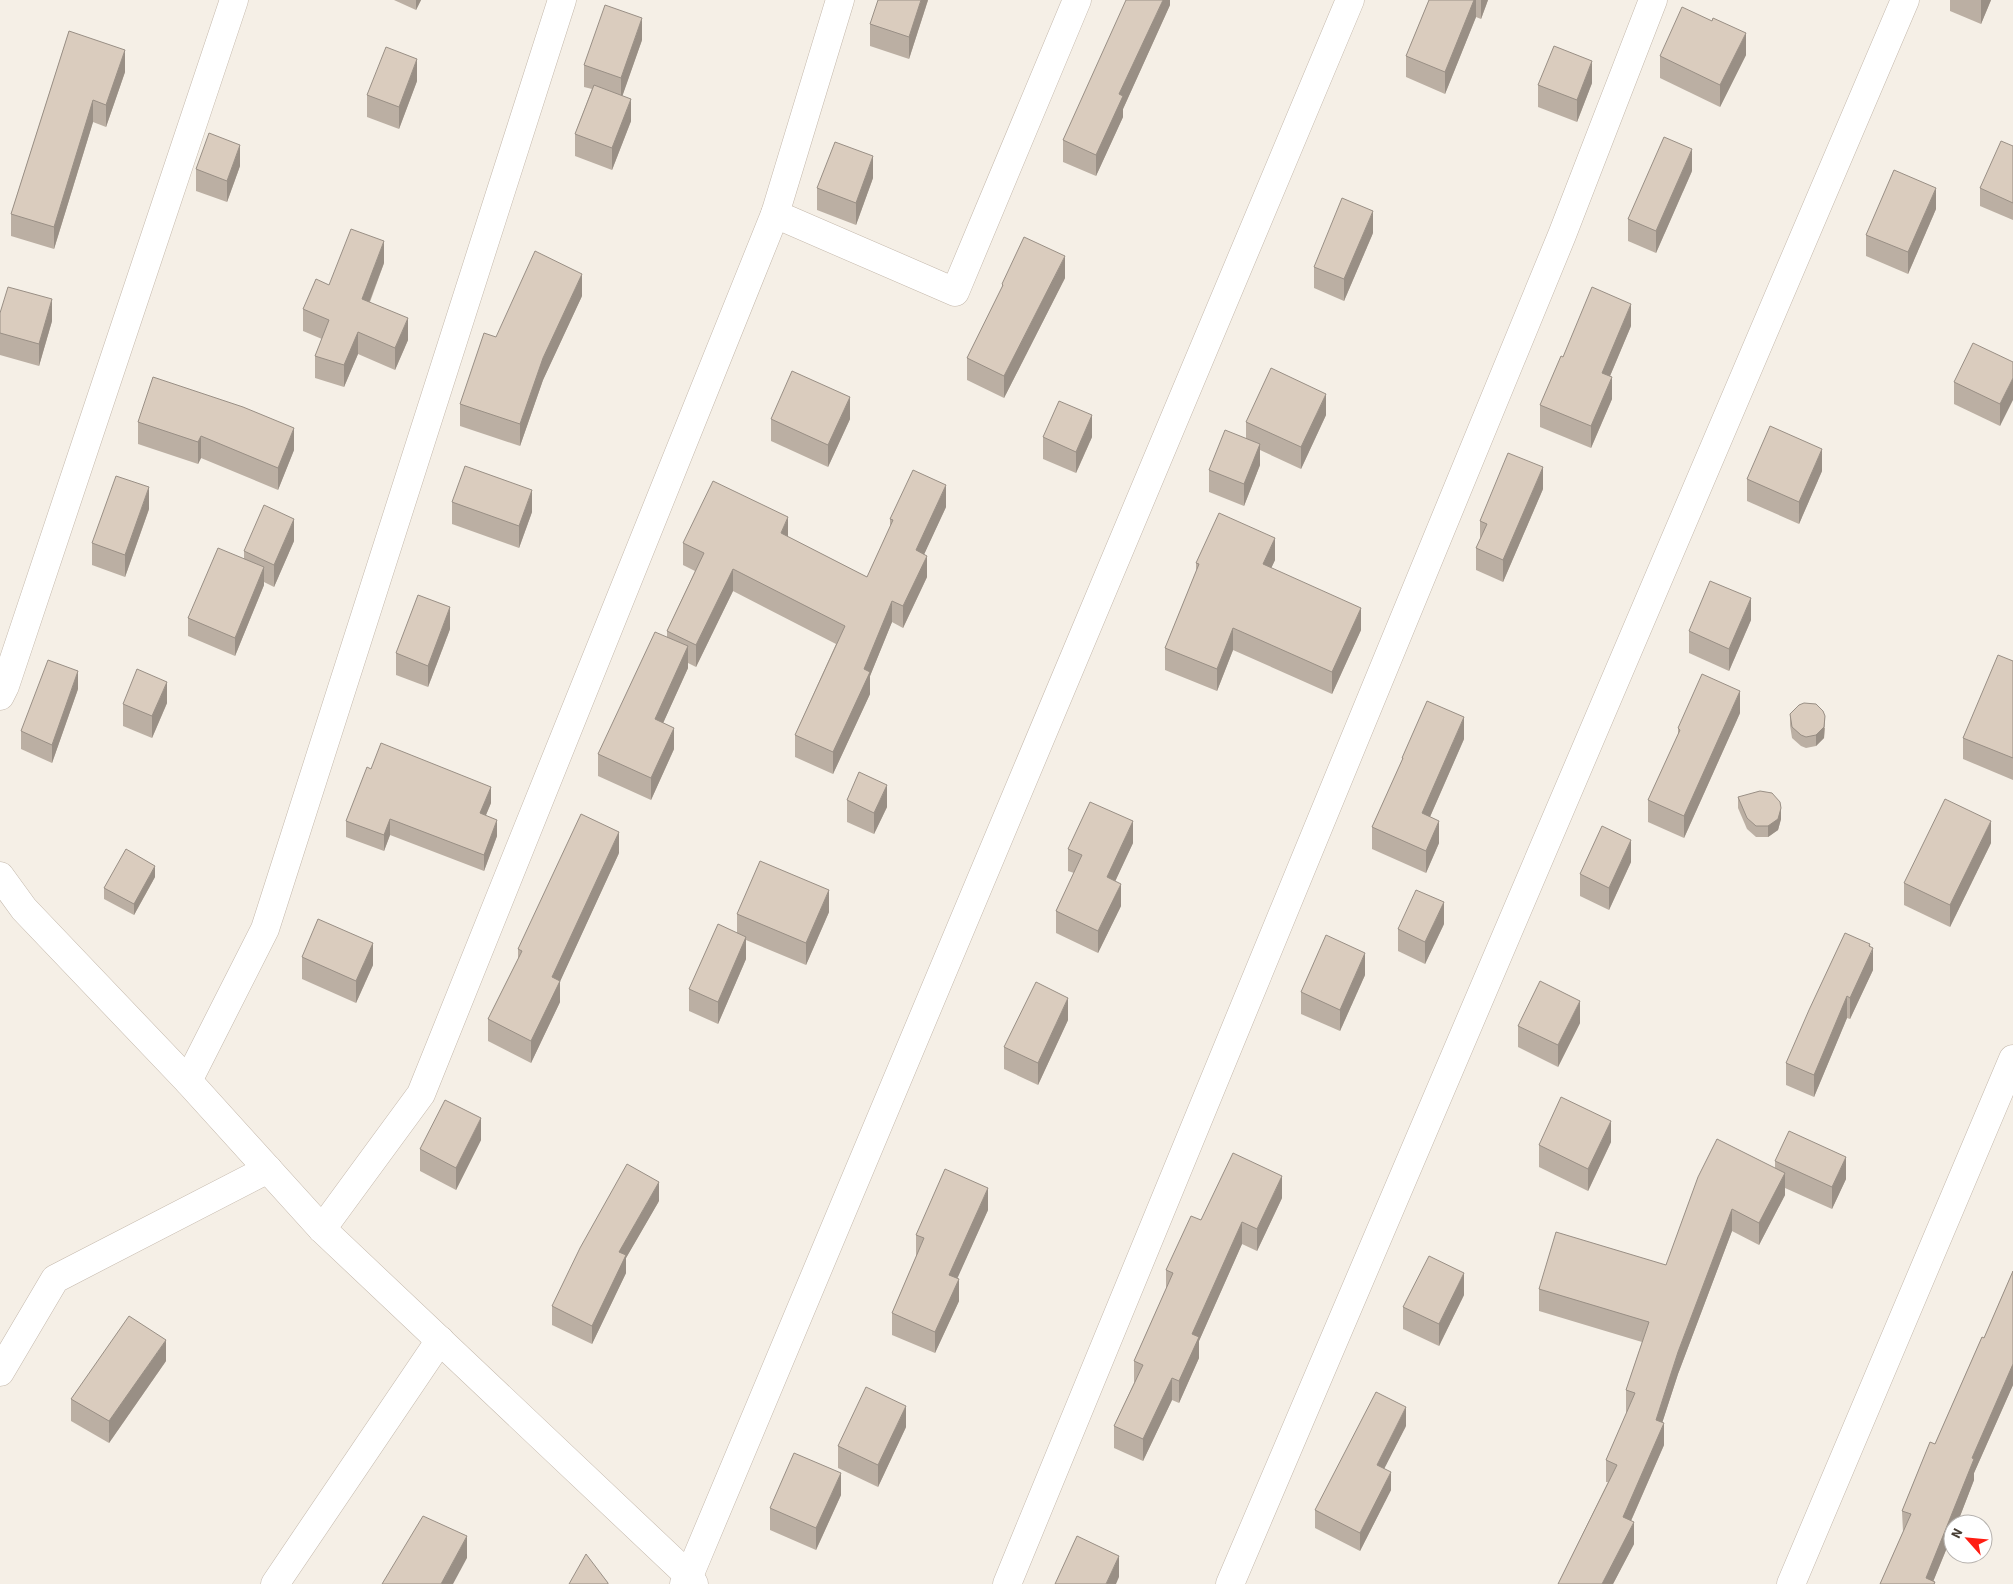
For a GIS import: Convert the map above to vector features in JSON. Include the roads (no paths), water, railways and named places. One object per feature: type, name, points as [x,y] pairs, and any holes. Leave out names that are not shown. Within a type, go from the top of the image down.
[{"type":"street","points":[[0,696],[73,487],[234,0]]},
{"type":"street","points":[[188,1081],[265,929],[562,0]]},
{"type":"street","points":[[322,1228],[421,1094],[775,214],[840,0]]},
{"type":"street","points":[[775,214],[955,292],[1077,0]]},
{"type":"street","points":[[0,876],[24,909],[188,1081],[322,1228],[689,1581],[1350,0]]},
{"type":"street","points":[[1007,1584],[1562,235],[1653,0]]},
{"type":"street","points":[[1230,1584],[1905,0]]},
{"type":"street","points":[[1791,1584],[2013,1060]]},
{"type":"street","points":[[0,1372],[55,1279],[268,1169]]},
{"type":"street","points":[[275,1584],[440,1340]]}]
